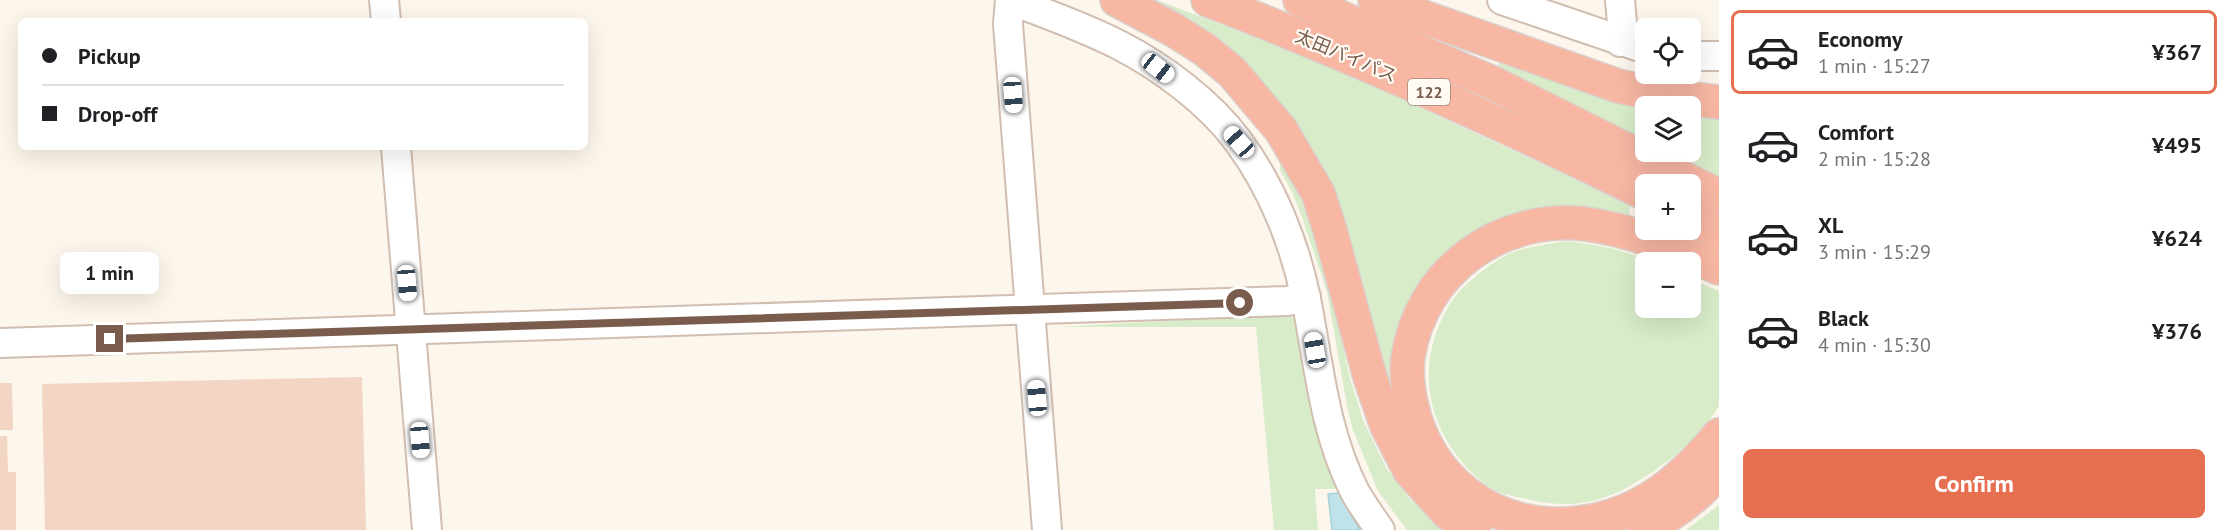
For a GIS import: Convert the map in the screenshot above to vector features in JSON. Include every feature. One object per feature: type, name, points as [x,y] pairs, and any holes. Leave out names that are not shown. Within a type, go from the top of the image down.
[{"type":"highway","points":[[1118,0],[1172,28],[1204,49],[1232,72],[1281,130],[1318,193],[1370,377],[1387,426],[1410,471],[1448,513],[1474,530]]},
{"type":"highway","name":"太田バイパス","points":[[1208,0],[1389,74],[1492,120],[1635,189]]},
{"type":"highway","name":"太田バイパス","points":[[1300,0],[1495,84],[1719,196]]},
{"type":"highway","points":[[1375,0],[1618,86],[1666,96],[1719,102]]},
{"type":"highway","points":[[1701,222],[1719,233]]},
{"type":"highway","points":[[1719,268],[1649,238],[1620,231],[1584,224],[1529,227],[1495,239],[1468,255],[1449,270],[1434,291],[1417,324],[1408,358],[1408,391],[1415,421],[1425,445],[1439,467],[1461,490],[1480,503],[1501,515],[1525,522],[1553,525],[1584,523],[1634,509],[1665,489],[1706,452],[1719,435]]},
{"type":"highway","points":[[1643,530],[1668,517],[1706,487],[1719,471]]},
{"type":"street","points":[[384,0],[386,18]]},
{"type":"street","points":[[1047,530],[1008,24],[1010,0],[1081,27],[1120,45],[1158,68],[1209,108],[1239,142],[1265,186],[1294,254],[1306,297],[1331,430],[1356,493],[1380,530]]},
{"type":"street","points":[[1502,0],[1633,46]]},
{"type":"street","points":[[1620,0],[1622,23],[1633,46]]},
{"type":"street","points":[[1701,56],[1719,56]]},
{"type":"street","points":[[396,150],[427,530]]},
{"type":"street","points":[[0,343],[1287,301],[1306,297]]},
{"type":"green space","points":[[1145,0],[1157,0],[1332,67],[1629,204],[1630,219],[1464,242],[1389,400],[1323,180]]},
{"type":"green space","points":[[1499,63],[1519,68],[1592,96],[1635,104],[1635,139],[1497,69]]},
{"type":"green space","points":[[1701,112],[1719,113],[1719,181],[1681,162],[1701,162]]},
{"type":"green space","points":[[1280,160],[1301,199],[1332,291],[1349,375],[1363,420],[1387,469],[1410,499],[1445,530],[1407,530],[1378,491],[1353,430],[1348,411],[1327,292],[1301,214],[1280,170]]},
{"type":"green space","points":[[1565,241],[1610,248],[1635,255],[1635,318],[1701,318],[1701,283],[1719,291],[1719,406],[1703,428],[1663,465],[1627,488],[1600,499],[1557,504],[1511,496],[1495,490],[1485,484],[1462,462],[1449,444],[1433,407],[1429,388],[1429,368],[1432,348],[1447,309],[1464,286],[1487,267],[1503,257],[1525,249]]},
{"type":"green space","points":[[1287,315],[1298,320],[1343,489],[1315,489],[1318,530],[1274,530],[1256,327],[1057,327]]},
{"type":"green space","points":[[1719,505],[1719,530],[1686,530]]},
{"type":"water","points":[[1339,493],[1360,530],[1332,530],[1328,494]]},
{"type":"building","points":[[362,377],[366,530],[45,530],[42,384]]},
{"type":"building","points":[[0,383],[12,383],[13,430],[0,430]]},
{"type":"building","points":[[0,436],[7,436],[8,472],[16,472],[16,530],[0,530]]},
{"type":"route","points":[[110,339],[1240,303]]}]
